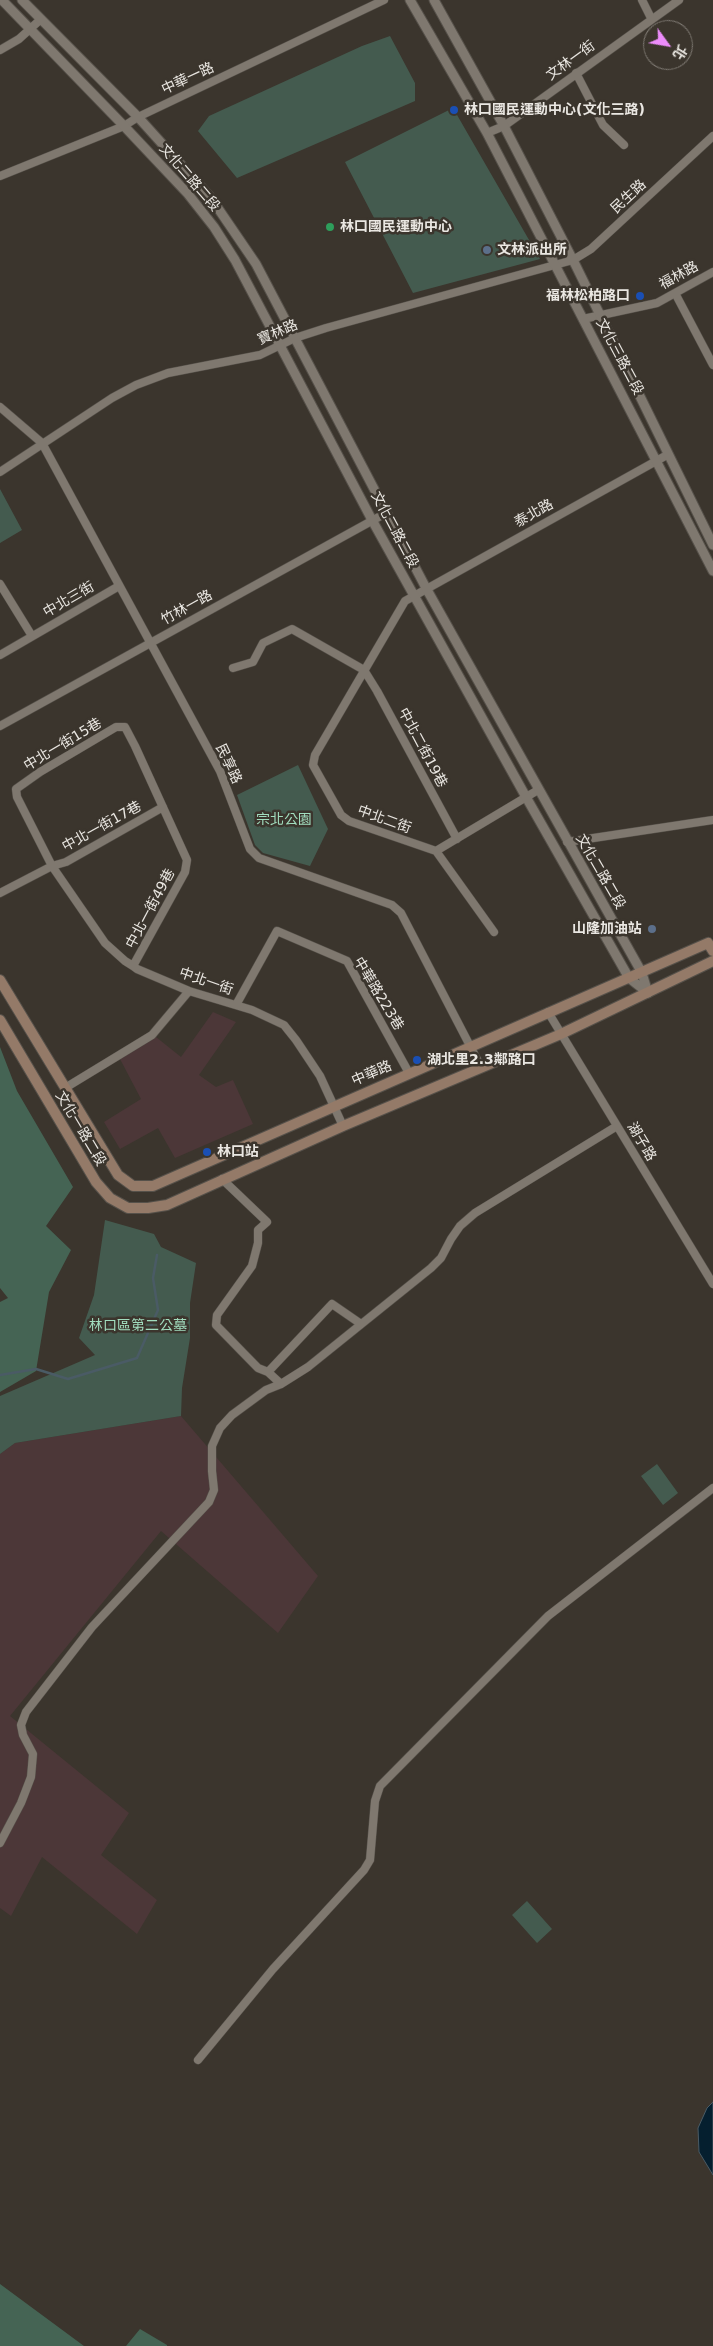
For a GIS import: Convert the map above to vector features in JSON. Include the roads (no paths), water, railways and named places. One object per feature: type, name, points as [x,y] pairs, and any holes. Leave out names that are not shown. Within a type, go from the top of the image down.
[{"type":"main road","name":"中華路","points":[[153,1186],[548,1012],[711,945]]},
{"type":"main road","points":[[222,1179],[561,1034],[713,961]]},
{"type":"main road","name":"文化一路二段","points":[[0,980],[118,1175],[133,1186],[153,1186]]},
{"type":"main road","name":"文化一路二段","points":[[0,1020],[96,1182],[110,1198],[128,1208],[148,1208],[167,1205],[222,1179]]},
{"type":"street","name":"文化二路二段","points":[[2,0],[188,194],[214,227],[235,260],[372,520],[526,797],[629,978],[648,993]]},
{"type":"street","name":"文化二路二段","points":[[22,0],[138,117],[210,198],[234,229],[256,264],[426,588],[642,973],[648,993]]},
{"type":"street","name":"中華一路","points":[[0,176],[124,126],[138,117],[384,0]]},
{"type":"street","name":"文化三路二段","points":[[410,0],[487,134],[713,571]]},
{"type":"street","name":"文化三路二段","points":[[434,0],[504,126],[573,260],[713,545]]},
{"type":"street","points":[[642,0],[651,18]]},
{"type":"street","name":"文林一街","points":[[487,134],[504,126],[651,18],[679,0]]},
{"type":"street","points":[[0,50],[19,40],[41,19]]},
{"type":"street","points":[[576,73],[603,125],[624,145]]},
{"type":"street","name":"民生路","points":[[555,264],[573,260],[591,249],[713,136]]},
{"type":"street","name":"寶林路","points":[[0,472],[42,443],[136,385],[168,373],[260,355],[295,338],[326,328],[555,264]]},
{"type":"street","name":"福林路","points":[[583,319],[599,314],[657,303],[713,272]]},
{"type":"street","points":[[675,293],[713,365]]},
{"type":"street","name":"民享路","points":[[0,407],[42,443],[220,771],[250,849],[259,858],[392,905],[401,913],[481,1067]]},
{"type":"street","name":"泰北路","points":[[413,595],[668,455]]},
{"type":"street","name":"竹林一路","points":[[0,726],[386,513]]},
{"type":"street","points":[[0,584],[32,636]]},
{"type":"street","name":"中北三街","points":[[0,655],[119,586]]},
{"type":"street","name":"中北二街","points":[[413,595],[405,601],[364,670],[315,755],[314,766],[336,809],[350,821],[436,851]]},
{"type":"street","points":[[233,668],[254,662],[263,643],[292,629],[364,670]]},
{"type":"street","name":"中北二街19巷","points":[[364,670],[457,839]]},
{"type":"street","name":"中北一街15巷","points":[[16,788],[116,727],[125,727],[163,807]]},
{"type":"street","name":"中北一街","points":[[16,788],[17,797],[52,866],[105,943],[133,966],[189,990],[236,1005],[284,1026],[316,1070],[343,1126]]},
{"type":"street","points":[[494,932],[436,851],[538,790]]},
{"type":"street","name":"中北一街17巷","points":[[52,866],[66,862],[163,807]]},
{"type":"street","name":"中北一街49巷","points":[[133,966],[185,872],[187,860],[163,807]]},
{"type":"street","points":[[567,842],[713,820]]},
{"type":"street","points":[[0,893],[52,866]]},
{"type":"street","name":"中華路223巷","points":[[236,1005],[277,930],[347,961],[409,1074]]},
{"type":"street","points":[[66,1088],[152,1035],[189,990]]},
{"type":"street","name":"湖子路","points":[[548,1012],[713,1284]]},
{"type":"street","points":[[0,1843],[21,1803],[31,1777],[33,1754],[23,1735],[21,1725],[26,1712],[92,1627],[209,1502],[214,1490],[212,1446],[220,1428],[232,1415],[266,1390],[281,1384],[308,1367],[442,1258],[460,1226],[475,1213],[617,1126]]},
{"type":"street","points":[[222,1179],[267,1222],[258,1230],[258,1243],[252,1266],[217,1315],[216,1325],[258,1368],[268,1372],[281,1384]]},
{"type":"street","points":[[268,1372],[332,1304],[362,1324]]},
{"type":"street","points":[[198,2060],[273,1969],[364,1870],[370,1860],[375,1801],[380,1786],[548,1616],[713,1488]]},
{"type":"water","points":[[713,2102],[713,2175],[699,2152],[698,2128],[707,2108]]},
{"type":"waterway","points":[[0,1375],[36,1369],[68,1379],[137,1358],[158,1310],[153,1278],[157,1255]]},
{"type":"place","name":"林口國民運動中心(文化三路)","points":[[454,110]]},
{"type":"place","name":"林口國民運動中心","points":[[330,227]]},
{"type":"place","name":"文林派出所","points":[[487,250]]},
{"type":"place","name":"福林松柏路口","points":[[640,296]]},
{"type":"place","name":"山隆加油站","points":[[652,929]]},
{"type":"place","name":"湖北里2.3鄰路口","points":[[417,1060]]},
{"type":"place","name":"林口站","points":[[207,1152]]},
{"type":"park label","name":"宗北公園","points":[[284,820]]},
{"type":"park label","name":"林口區第二公墓","points":[[138,1326]]}]
